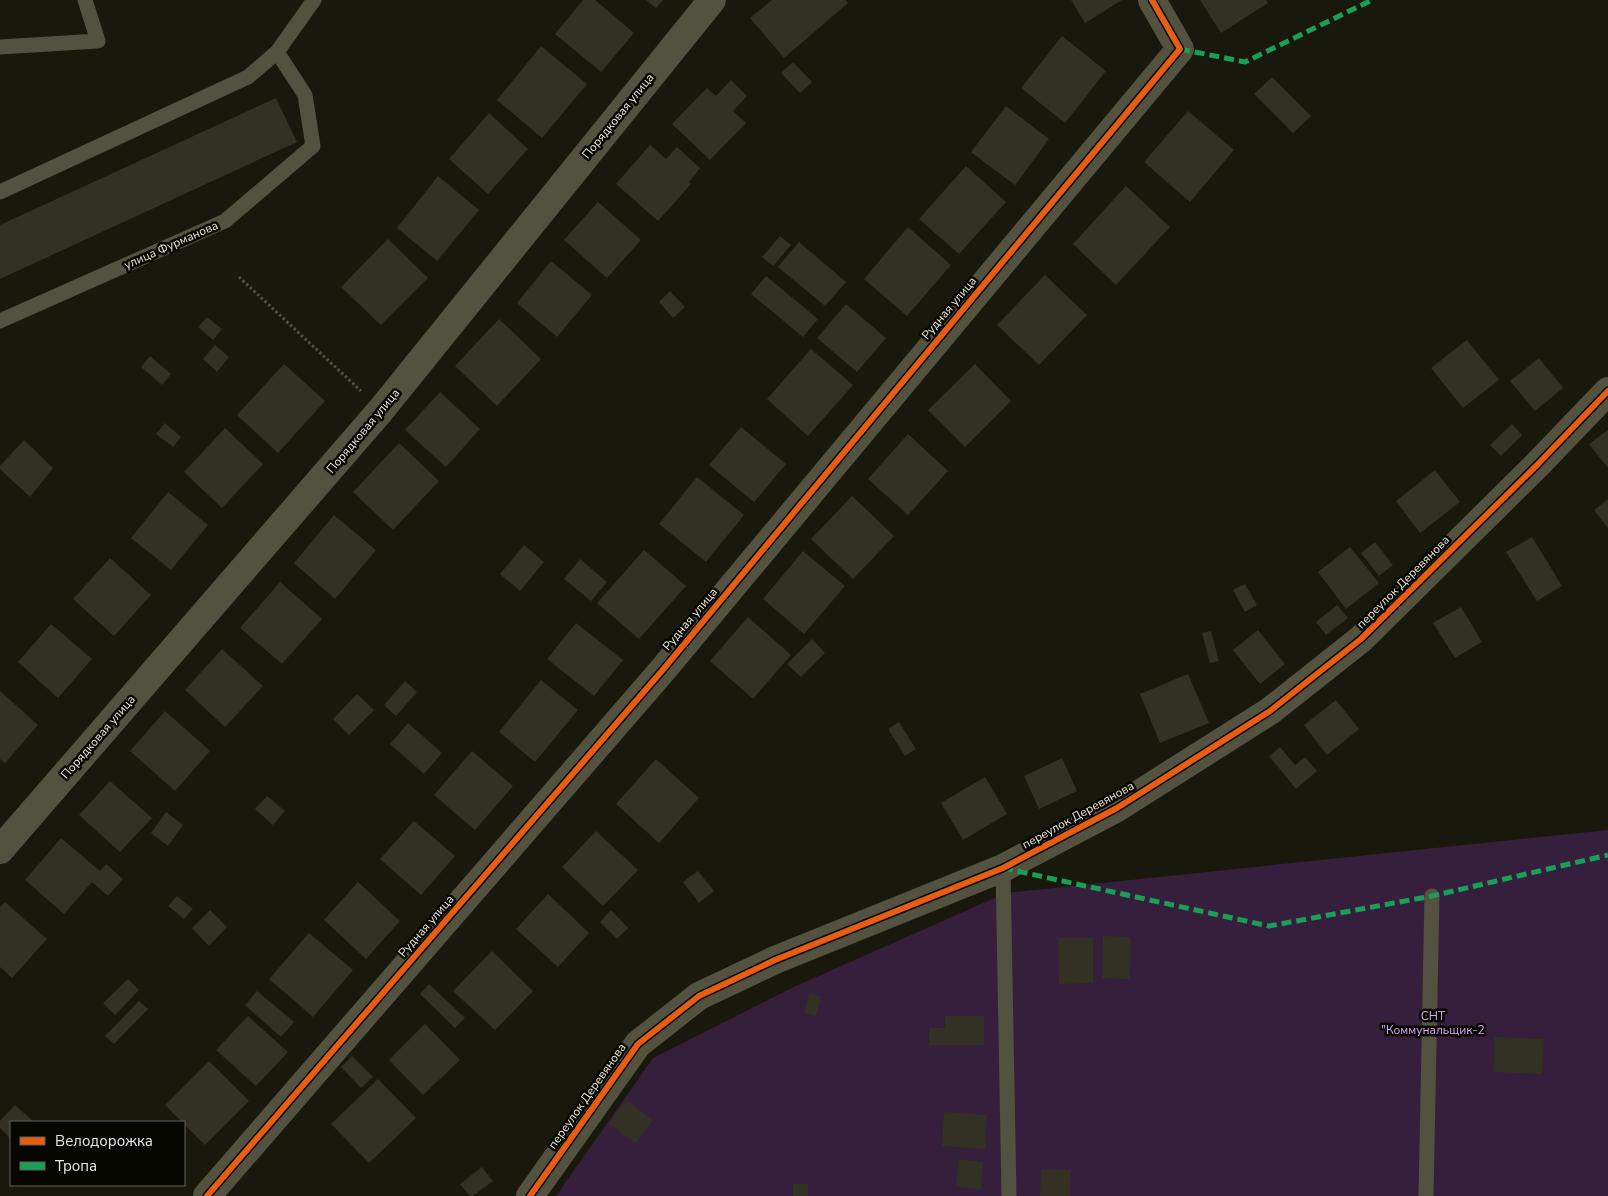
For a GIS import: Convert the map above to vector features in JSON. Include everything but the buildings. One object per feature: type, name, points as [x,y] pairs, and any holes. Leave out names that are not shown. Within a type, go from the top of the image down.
[{"type":"street","name":"Порядковая улица","points":[[0,850],[381,410],[712,0]]},
{"type":"street","name":"Рудная улица","points":[[207,1196],[661,672],[1180,49],[1152,0]]},
{"type":"street","name":"переулок Деревянова","points":[[530,1196],[638,1044],[699,996],[775,960],[1003,868],[1117,808],[1270,711],[1361,639],[1537,465],[1608,391]]},
{"type":"lane","points":[[0,47],[98,41],[85,0]]},
{"type":"lane","points":[[0,192],[248,77],[277,52],[314,0]]},
{"type":"lane","name":"улица Фурманова","points":[[0,321],[225,221],[313,146],[305,95],[277,52]]},
{"type":"lane","points":[[1003,868],[1009,1196]]},
{"type":"lane","points":[[1426,1196],[1432,896]]},
{"type":"path","points":[[239,277],[381,410]]},
{"type":"green space","name":"СНТ \"Коммунальщик-2","points":[[1608,830],[1608,1196],[556,1196],[653,1058],[796,986],[1006,893]]},
{"type":"marked path","points":[[1180,49],[1245,62],[1372,0]]},
{"type":"marked path","points":[[1003,868],[1269,926],[1432,896],[1608,855]]},
{"type":"cycle path","points":[[207,1196],[661,672],[1180,49],[1152,0]]},
{"type":"cycle path","points":[[530,1196],[638,1044],[699,996],[775,960],[1003,868],[1117,808],[1270,711],[1361,639],[1537,465],[1608,391]]}]
